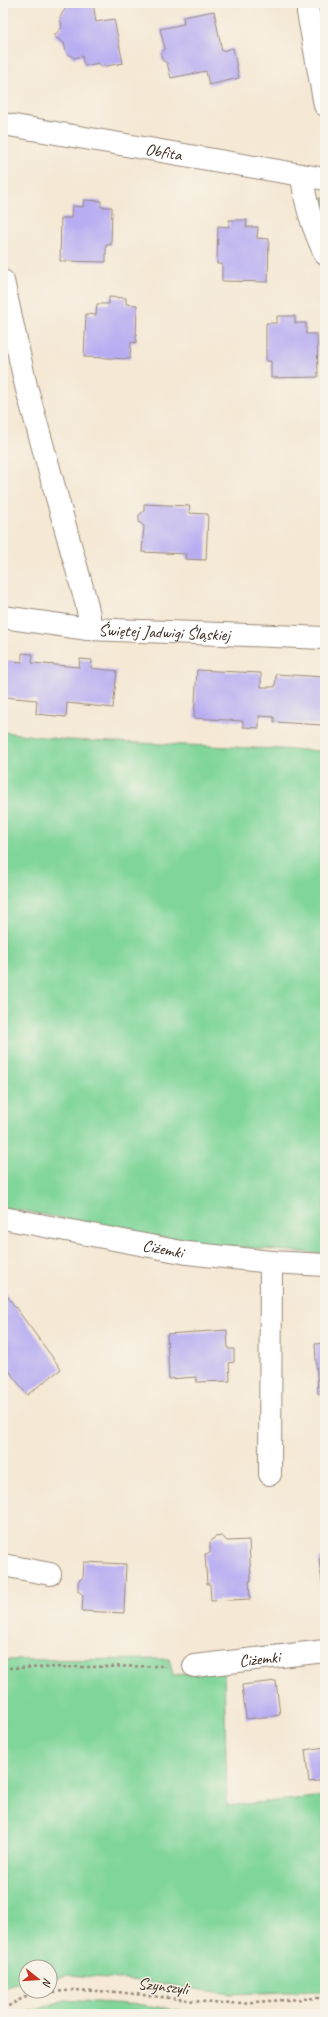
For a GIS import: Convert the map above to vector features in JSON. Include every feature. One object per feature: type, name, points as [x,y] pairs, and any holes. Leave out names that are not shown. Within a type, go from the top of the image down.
[{"type":"street","points":[[308,12],[325,105]]},
{"type":"street","name":"Obfita","points":[[3,124],[325,179]]},
{"type":"street","points":[[302,176],[306,204],[325,254]]},
{"type":"street","points":[[3,281],[26,386],[86,602],[89,615],[88,629]]},
{"type":"street","name":"Świętej Jadwigi Śląskiej","points":[[3,617],[88,629],[325,638]]},
{"type":"street","name":"Ciżemki","points":[[3,1218],[187,1252],[271,1262],[325,1265]]},
{"type":"street","points":[[270,1474],[271,1262]]},
{"type":"street","points":[[3,1564],[50,1574]]},
{"type":"street","name":"Ciżemki","points":[[194,1666],[325,1651]]},
{"type":"path","points":[[3,1668],[194,1666]]},
{"type":"path","name":"Szynszyli","points":[[3,2009],[30,1994],[74,1990],[117,1992],[222,2004],[318,1998],[325,2000]]},
{"type":"green space","points":[[325,197],[325,238],[318,208]]},
{"type":"green space","points":[[3,732],[67,740],[325,751],[325,1254],[184,1242],[3,1207]]},
{"type":"green space","points":[[169,1659],[173,1675],[224,1671],[227,1806],[325,1796],[325,1993],[316,1991],[231,1994],[132,1980],[69,1975],[58,1977],[58,1959],[18,1959],[18,1983],[11,1984],[3,1990],[3,1660]]},
{"type":"green space","points":[[65,2000],[144,2005],[205,2014],[23,2014]]},
{"type":"building","points":[[69,3],[93,3],[96,22],[114,19],[123,63],[101,67],[99,63],[84,66],[82,56],[74,58],[66,52],[64,43],[54,36],[62,27],[60,17]]},
{"type":"building","points":[[214,11],[222,51],[233,48],[239,78],[209,85],[206,71],[171,78],[167,63],[162,60],[161,54],[165,49],[160,29],[184,24],[183,17]]},
{"type":"building","points":[[84,200],[101,201],[101,207],[112,207],[111,245],[106,245],[106,262],[60,261],[61,218],[71,218],[72,206],[83,207]]},
{"type":"building","points":[[229,220],[247,220],[246,227],[258,227],[257,238],[269,239],[268,282],[222,281],[222,264],[217,264],[218,226],[229,227]]},
{"type":"building","points":[[109,297],[126,298],[126,304],[137,305],[136,343],[131,342],[130,359],[84,357],[86,314],[96,315],[97,304],[109,304]]},
{"type":"building","points":[[277,316],[295,316],[295,323],[306,323],[306,334],[317,334],[318,377],[271,378],[271,361],[266,361],[266,323],[277,323]]},
{"type":"building","points":[[144,504],[190,506],[189,513],[208,514],[206,560],[185,559],[186,554],[142,552],[144,526],[139,522],[139,515],[144,511]]},
{"type":"building","points":[[22,653],[33,654],[32,663],[79,667],[80,659],[92,660],[91,668],[117,671],[113,708],[67,703],[66,717],[36,714],[37,700],[3,697],[3,660],[22,662]]},
{"type":"building","points":[[197,670],[261,673],[261,687],[275,687],[276,674],[325,677],[323,725],[274,722],[274,717],[259,716],[259,728],[243,727],[243,721],[194,718]]},
{"type":"building","points":[[5,1293],[61,1369],[27,1395],[3,1363],[3,1295]]},
{"type":"building","points":[[227,1330],[228,1349],[234,1349],[234,1362],[229,1363],[230,1381],[197,1382],[196,1377],[169,1379],[167,1334]]},
{"type":"building","points":[[325,1343],[325,1394],[318,1394],[315,1344]]},
{"type":"building","points":[[222,1536],[227,1541],[249,1540],[251,1581],[249,1581],[250,1599],[211,1601],[210,1584],[207,1584],[205,1554],[210,1553],[210,1542],[215,1537]]},
{"type":"building","points":[[325,1558],[325,1590],[323,1590],[319,1559]]},
{"type":"building","points":[[84,1562],[126,1564],[124,1613],[82,1611],[83,1595],[78,1591],[78,1582],[83,1577]]},
{"type":"building","points":[[276,1681],[280,1715],[246,1719],[242,1685]]},
{"type":"building","points":[[325,1747],[325,1780],[309,1782],[305,1750]]}]
